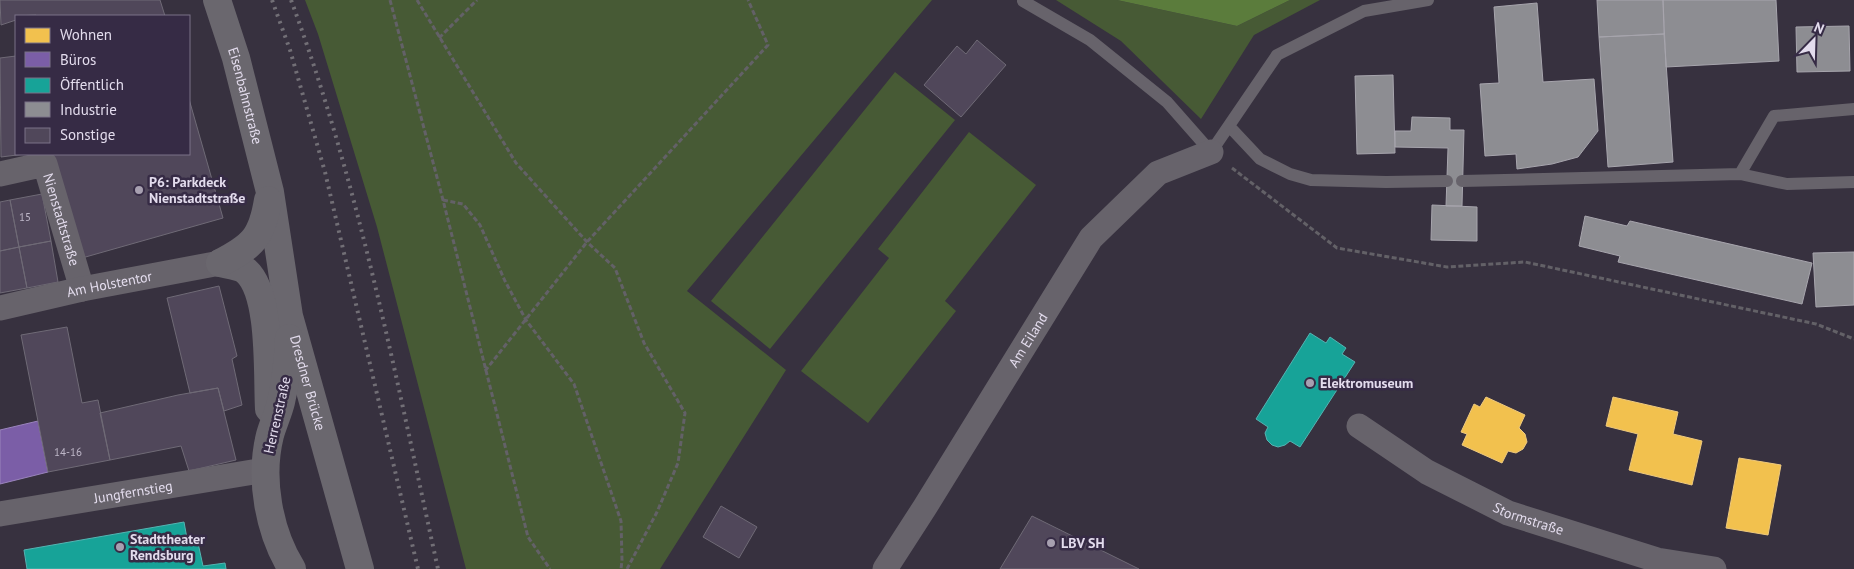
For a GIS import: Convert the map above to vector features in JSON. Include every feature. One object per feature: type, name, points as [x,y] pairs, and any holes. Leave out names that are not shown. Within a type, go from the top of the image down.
[{"type":"main road","name":"Eisenbahnstraße","points":[[217,0],[236,58],[270,192]]},
{"type":"main road","points":[[220,263],[240,252],[256,239],[265,220],[270,192]]},
{"type":"main road","name":"Dresdner Brücke","points":[[270,192],[289,316],[360,569]]},
{"type":"main road","points":[[220,263],[245,270],[257,285],[265,311],[270,436]]},
{"type":"main road","name":"Herrenstraße","points":[[289,316],[287,368],[281,402],[270,436],[265,470],[270,512],[284,556],[292,569]]},
{"type":"street","name":"Am Eiland","points":[[885,569],[1091,238],[1158,173],[1211,152]]},
{"type":"street","name":"Nienstadtstraße","points":[[0,174],[45,164],[82,290]]},
{"type":"street","name":"Am Holstentor","points":[[0,308],[220,263]]},
{"type":"street","name":"Stormstraße","points":[[1359,426],[1427,472],[1508,512],[1657,564],[1714,569]]},
{"type":"street","name":"Jungfernstieg","points":[[0,514],[265,470]]},
{"type":"lane","points":[[1023,1],[1090,40],[1167,102],[1211,152],[1277,55],[1364,12],[1428,0]]},
{"type":"lane","points":[[1740,174],[1774,116],[1854,109]]},
{"type":"lane","points":[[1229,126],[1260,158],[1290,174],[1311,180],[1447,181]]},
{"type":"lane","points":[[1462,182],[1740,174],[1787,184],[1854,182]]},
{"type":"path","points":[[390,0],[443,200],[528,537],[550,569]]},
{"type":"path","points":[[417,0],[516,163],[587,242],[615,268],[644,343],[686,413],[678,463],[657,512],[627,569]]},
{"type":"path","points":[[439,38],[477,0]]},
{"type":"path","points":[[485,371],[587,242],[768,45],[748,0]]},
{"type":"path","points":[[1211,152],[1337,248],[1447,267],[1525,262],[1816,324],[1854,339]]},
{"type":"path","points":[[443,200],[463,204],[480,225],[505,281],[526,320],[574,384],[621,521],[621,569]]},
{"type":"shaded area","points":[[305,0],[932,0],[687,291],[786,370],[660,569],[466,569],[377,227],[318,34]]},
{"type":"shaded area","points":[[1056,0],[1117,0],[1237,26],[1290,0],[1320,0],[1254,35],[1201,119],[1121,41]]},
{"type":"shaded area","points":[[1117,0],[1290,0],[1237,26]]},
{"type":"shaded area","points":[[895,72],[955,120],[770,349],[711,301]]},
{"type":"shaded area","points":[[969,132],[1036,185],[945,301],[956,311],[868,423],[801,371],[889,258],[878,249]]},
{"type":"building: Wohnen","points":[[1486,397],[1525,415],[1519,428],[1525,434],[1527,442],[1523,449],[1516,453],[1508,451],[1502,463],[1462,445],[1467,434],[1461,432],[1474,404],[1480,407]]},
{"type":"building: Wohnen","points":[[1613,397],[1678,412],[1673,434],[1702,441],[1692,485],[1629,470],[1638,434],[1606,426]]},
{"type":"building: Wohnen","points":[[1739,458],[1781,465],[1768,535],[1726,528]]},
{"type":"building: Büros","points":[[38,421],[48,472],[0,484],[0,430]]},
{"type":"building: Öffentlich","name":"Elektromuseum","points":[[1310,333],[1326,343],[1330,337],[1346,348],[1342,354],[1355,362],[1300,447],[1290,441],[1278,447],[1272,445],[1267,440],[1265,433],[1268,427],[1256,419]]},
{"type":"building: Öffentlich","name":"Stadttheater Rendsburg","points":[[184,522],[188,544],[198,543],[203,566],[225,563],[226,569],[27,569],[24,550]]},
{"type":"building: Industrie","points":[[1597,0],[1663,0],[1664,34],[1599,37]]},
{"type":"building: Industrie","points":[[1663,0],[1776,0],[1779,61],[1666,67]]},
{"type":"building: Industrie","points":[[1537,3],[1543,82],[1594,79],[1598,131],[1578,157],[1552,164],[1517,169],[1516,154],[1485,156],[1480,84],[1499,83],[1494,7]]},
{"type":"building: Industrie","points":[[1849,26],[1850,71],[1797,72],[1796,27]]},
{"type":"building: Industrie","points":[[1664,34],[1673,162],[1608,167],[1599,37]]},
{"type":"building: Industrie","points":[[1393,75],[1395,153],[1357,154],[1355,76]]},
{"type":"building: Industrie","points":[[1412,117],[1450,118],[1450,130],[1464,130],[1462,206],[1446,206],[1448,148],[1395,147],[1395,131],[1411,131]]},
{"type":"building: Industrie","points":[[1432,205],[1477,207],[1477,241],[1431,240]]},
{"type":"building: Industrie","points":[[1585,216],[1627,226],[1630,221],[1812,263],[1802,304],[1618,262],[1620,256],[1579,246]]},
{"type":"building: Industrie","points":[[1854,252],[1854,305],[1816,307],[1813,253]]},
{"type":"building: Sonstige","points":[[0,0],[160,0],[165,15],[15,15],[15,20],[1,25]]},
{"type":"building: Sonstige","points":[[977,40],[1006,65],[961,117],[924,85],[957,46],[966,54]]},
{"type":"building: Sonstige","points":[[15,56],[15,155],[17,155],[1,157],[0,58]]},
{"type":"building: Sonstige","name":"P6: Parkdeck Nienstadtstraße","points":[[190,102],[223,218],[82,258],[52,155],[190,155]]},
{"type":"building: Sonstige","points":[[42,194],[51,241],[19,247],[10,200]]},
{"type":"building: Sonstige","points":[[10,200],[19,247],[0,251],[0,202]]},
{"type":"building: Sonstige","points":[[51,241],[58,282],[27,288],[19,247]]},
{"type":"building: Sonstige","points":[[19,247],[27,288],[0,293],[0,251]]},
{"type":"building: Sonstige","points":[[219,286],[237,356],[232,359],[242,405],[224,411],[218,388],[190,393],[167,298]]},
{"type":"building: Sonstige","points":[[67,327],[82,403],[98,400],[110,460],[48,472],[21,335]]},
{"type":"building: Sonstige","points":[[218,388],[236,460],[189,471],[181,446],[110,460],[100,413]]},
{"type":"building: Sonstige","points":[[721,506],[757,527],[739,558],[703,537]]},
{"type":"building: Sonstige","name":"LBV SH","points":[[1032,516],[1139,569],[1000,569]]},
{"type":"railway","points":[[272,0],[290,50],[325,172],[418,569]]},
{"type":"railway","points":[[291,0],[337,140],[356,211],[391,354],[438,569]]},
{"type":"place","name":"P6: Parkdeck Nienstadtstraße","points":[[139,190]]},
{"type":"place","name":"Elektromuseum","points":[[1310,383]]},
{"type":"place","name":"LBV SH","points":[[1051,543]]},
{"type":"place","name":"Stadttheater Rendsburg","points":[[120,547]]}]
